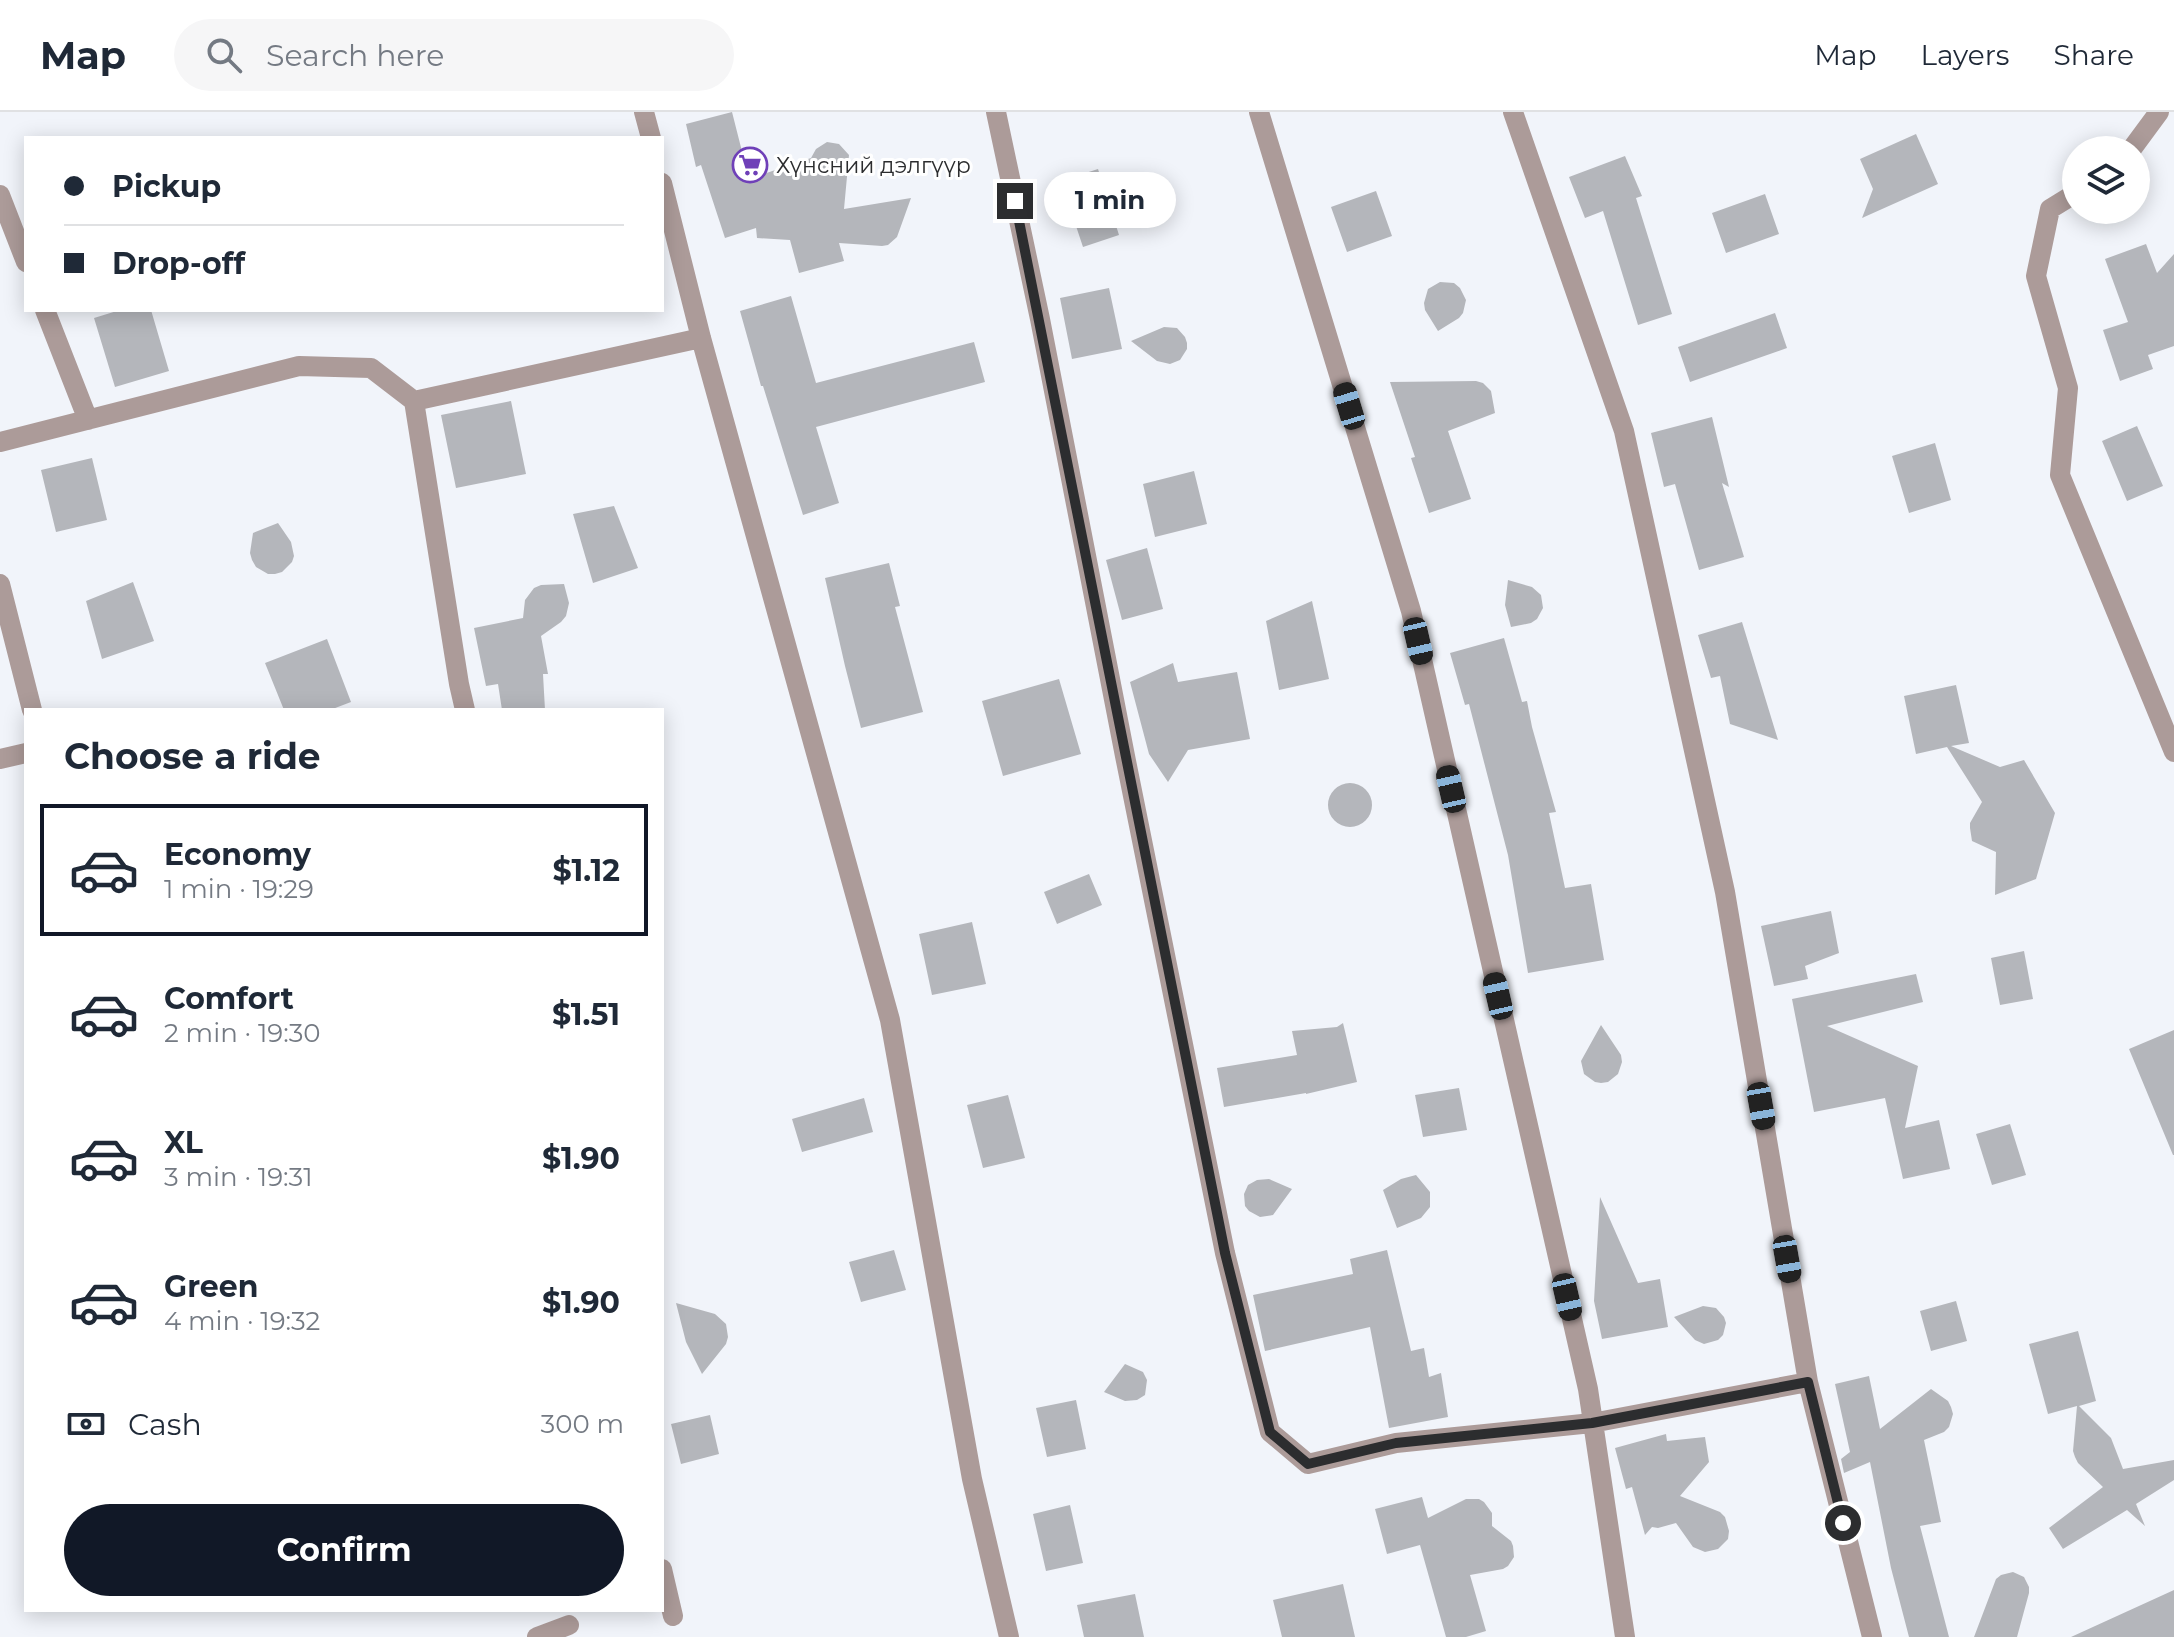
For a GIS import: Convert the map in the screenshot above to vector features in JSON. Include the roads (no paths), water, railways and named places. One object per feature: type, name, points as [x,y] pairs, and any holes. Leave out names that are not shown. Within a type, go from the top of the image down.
[{"type":"street","points":[[644,112],[650,136]]},
{"type":"street","points":[[996,112],[1040,319],[1225,1253],[1270,1432],[1308,1464],[1396,1443],[1592,1423],[1808,1382]]},
{"type":"street","points":[[1259,112],[1411,611],[1588,1389],[1625,1637]]},
{"type":"street","points":[[1513,112],[1624,431],[1725,892],[1808,1382],[1872,1637]]},
{"type":"street","points":[[2142,136],[2161,112],[2174,120]]},
{"type":"street","points":[[664,191],[701,338],[890,1020],[972,1479],[1009,1637]]},
{"type":"street","points":[[0,195],[24,257]]},
{"type":"street","points":[[2062,202],[2050,209],[2036,276],[2068,388],[2060,475],[2174,752]]},
{"type":"street","points":[[46,312],[88,420]]},
{"type":"street","points":[[414,401],[701,338]]},
{"type":"street","points":[[0,442],[299,366],[371,368],[414,401],[465,708]]},
{"type":"street","points":[[0,584],[31,708]]},
{"type":"street","points":[[0,759],[24,753]]},
{"type":"street","points":[[664,1578],[673,1616]]},
{"type":"street","points":[[537,1637],[569,1625]]},
{"type":"place","name":"Хүнсний дэлгүүр","points":[[750,165]]}]
